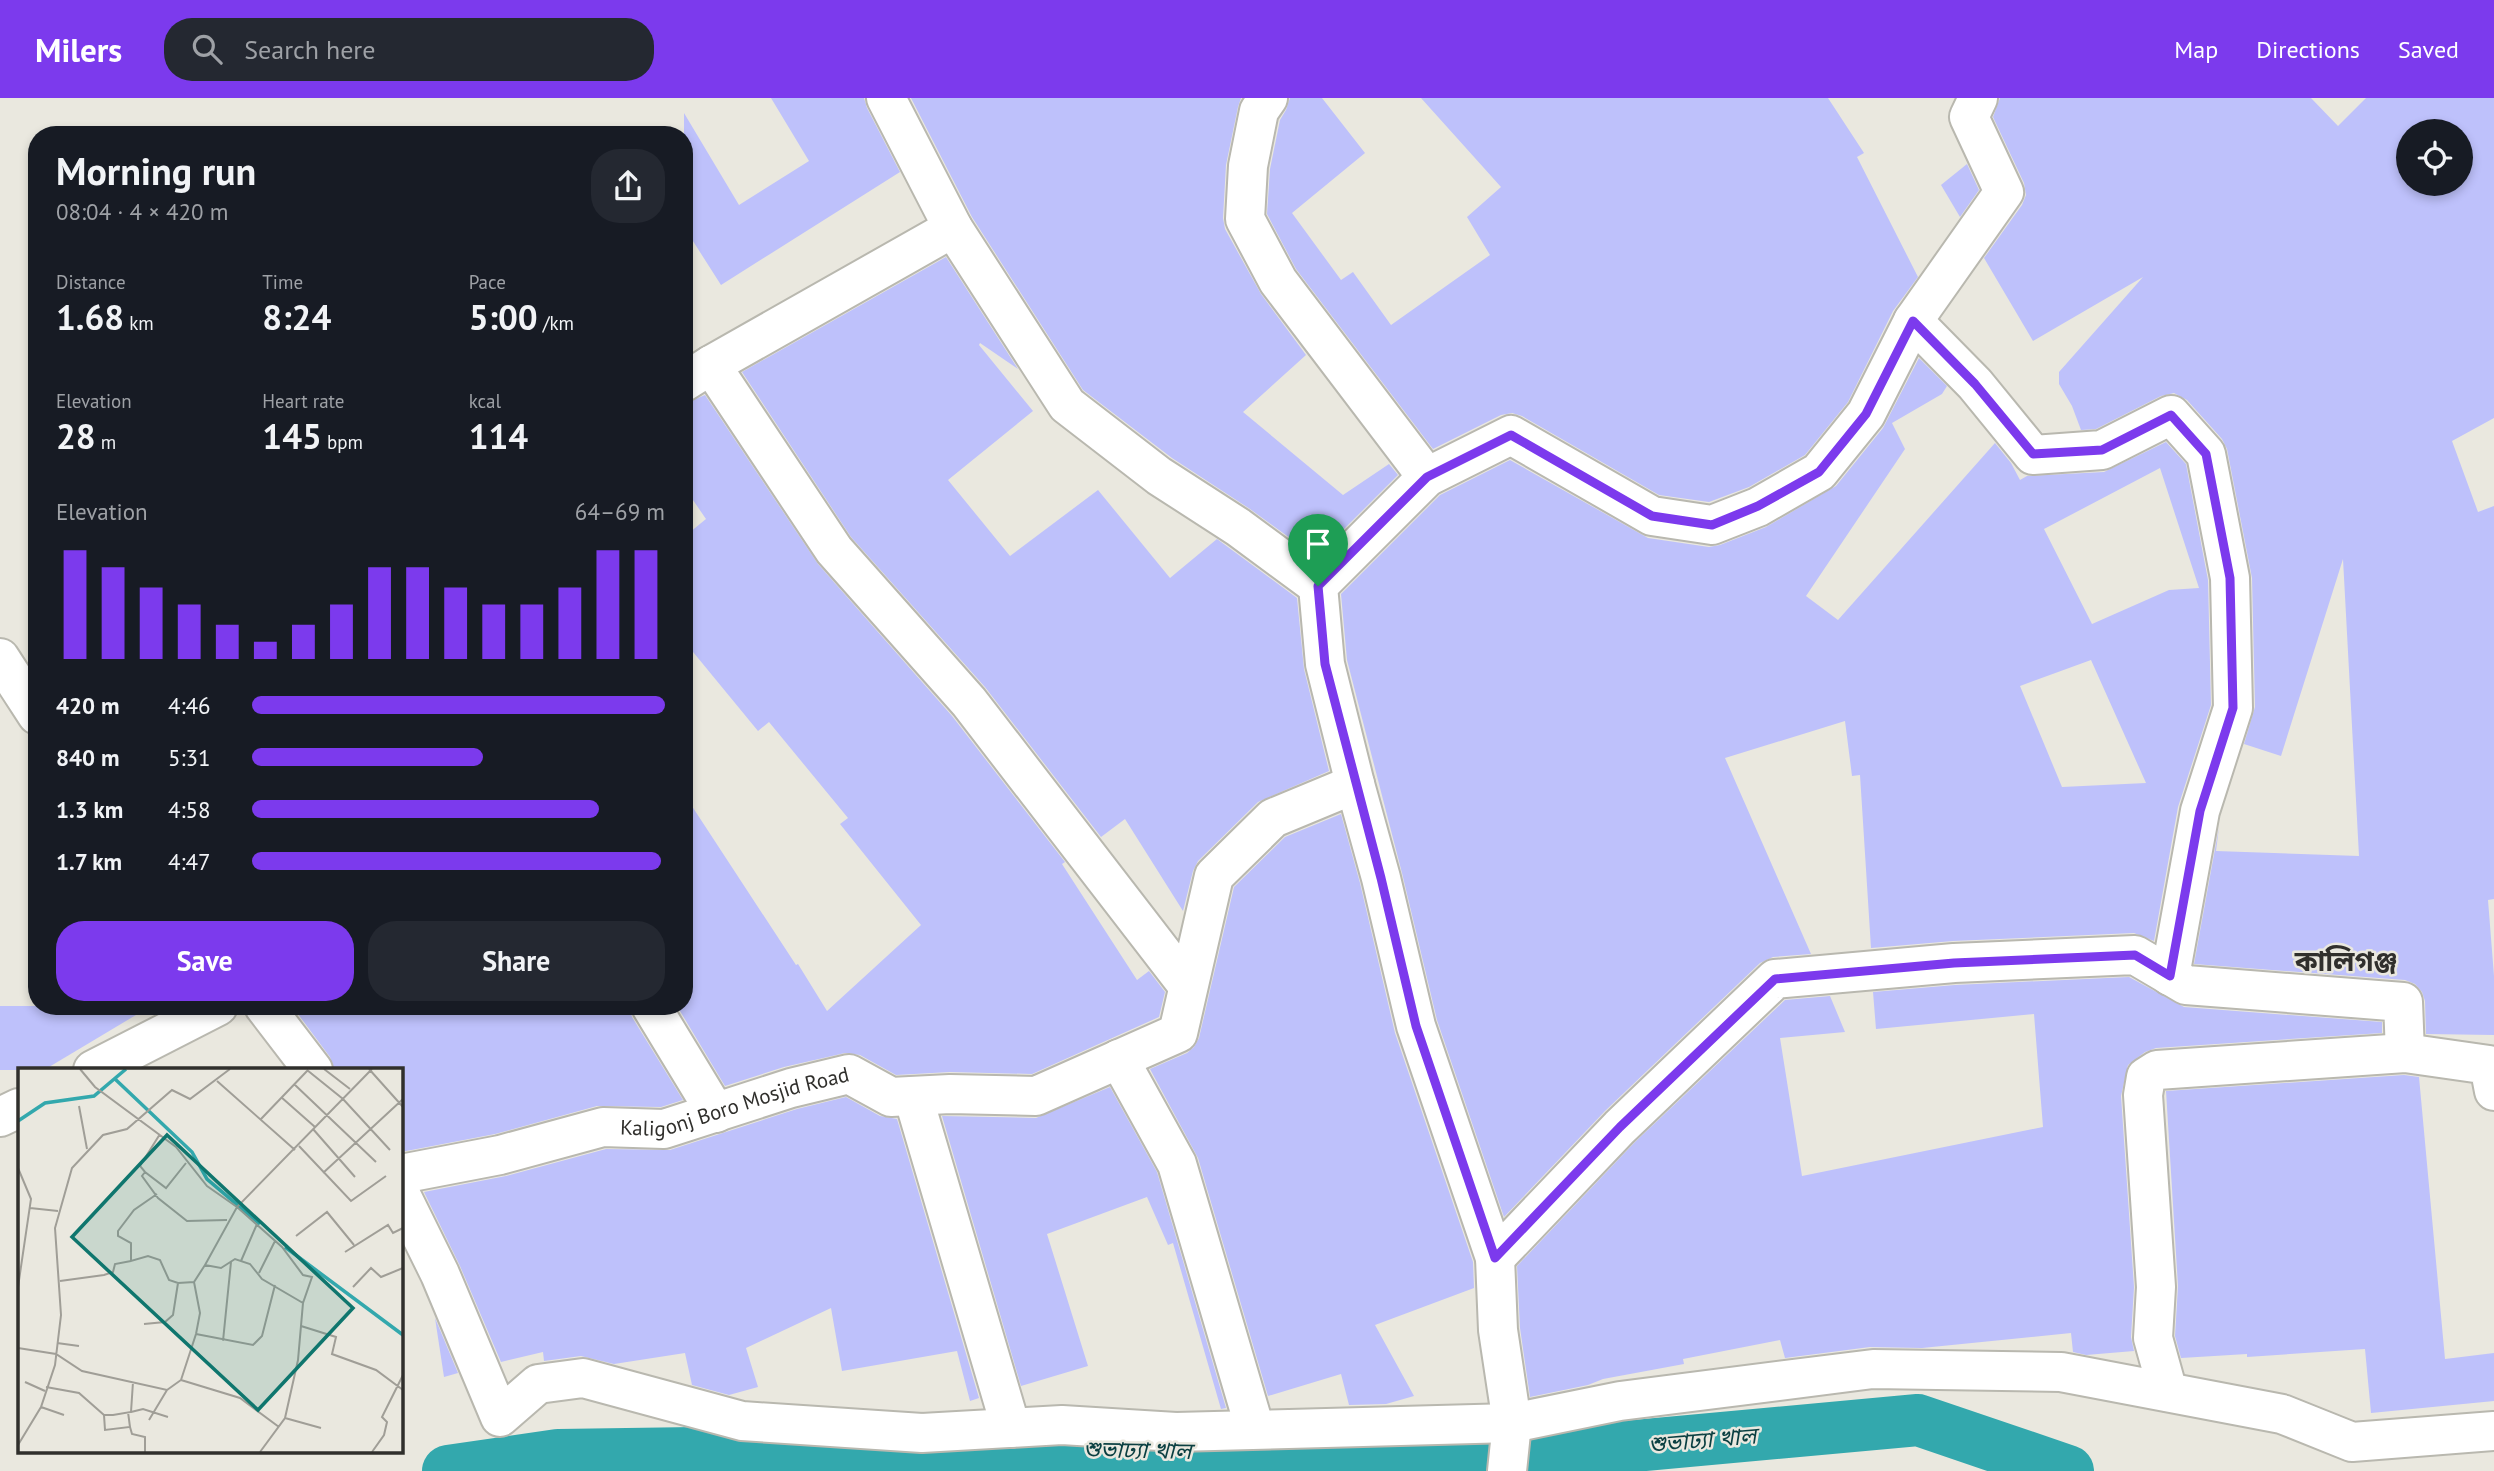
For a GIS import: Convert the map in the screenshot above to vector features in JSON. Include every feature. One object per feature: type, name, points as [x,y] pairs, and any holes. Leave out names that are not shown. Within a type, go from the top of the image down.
[{"type":"street","points":[[886,98],[953,228],[1067,405],[1158,476],[1238,527],[1318,586],[1325,664],[1387,902],[1416,1026],[1495,1258],[1498,1330],[1513,1423],[1507,1471]]},
{"type":"street","points":[[1268,98],[1259,111],[1248,166],[1245,219],[1278,281],[1427,477]]},
{"type":"street","points":[[1318,586],[1427,477],[1511,435],[1652,516],[1712,525],[1758,506],[1819,472],[1866,414],[1913,321],[2004,192],[1969,117],[1978,98]]},
{"type":"street","points":[[953,228],[698,373],[834,550],[969,702],[1188,986]]},
{"type":"street","points":[[1913,321],[1975,384],[2033,454],[2102,450],[2171,415],[2206,454],[2230,578],[2233,708],[2200,811],[2170,976]]},
{"type":"street","points":[[0,659],[28,701]]},
{"type":"street","points":[[1188,986],[1214,876],[1273,818],[1355,784]]},
{"type":"street","points":[[1495,1258],[1620,1127],[1775,979],[1954,963],[2135,955],[2186,985],[2403,1002],[2405,1054]]},
{"type":"street","name":"Kaligonj Boro Mosjid Road","points":[[402,1174],[500,1155],[603,1127],[664,1129],[791,1088],[849,1074],[891,1097],[1036,1096],[1178,1033],[1188,986]]},
{"type":"street","points":[[97,1068],[200,1015]]},
{"type":"street","points":[[271,1015],[311,1068]]},
{"type":"street","points":[[656,1015],[716,1113]]},
{"type":"street","points":[[2168,1392],[2153,1338],[2156,1287],[2143,1096],[2146,1077],[2157,1070],[2405,1054],[2489,1065],[2494,1091]]},
{"type":"street","points":[[1119,1059],[1177,1164],[1255,1429]]},
{"type":"street","points":[[913,1096],[1011,1428]]},
{"type":"street","points":[[0,1117],[18,1108]]},
{"type":"street","points":[[402,1197],[440,1274],[500,1417],[538,1384],[583,1378],[742,1421],[922,1433],[1062,1425],[1177,1432],[1513,1423],[1620,1401],[1873,1369],[2061,1372],[2282,1413],[2352,1442],[2494,1431]]},
{"type":"building","points":[[771,98],[864,98],[900,172],[721,285],[693,241],[693,128],[739,205],[809,161]]},
{"type":"building","points":[[911,98],[1241,98],[1226,165],[1223,218],[1225,229],[1261,294],[1306,355],[1243,412],[1343,495],[1389,464],[1398,475],[1316,557],[1250,509],[1172,458],[1083,390],[972,217]]},
{"type":"building","points":[[1290,98],[1322,98],[1365,153],[1292,213],[1341,280],[1353,272],[1391,325],[1490,255],[1467,217],[1501,187],[1421,98],[1828,98],[1864,153],[1857,157],[1918,277],[1893,311],[1848,402],[1805,455],[1749,487],[1709,502],[1659,495],[1522,416],[1512,413],[1501,415],[1433,449],[1296,269],[1267,214],[1270,169],[1280,120]]},
{"type":"building","points":[[2000,98],[2311,98],[2338,126],[2366,98],[2494,98],[2494,418],[2452,441],[2478,512],[2494,506],[2494,899],[2488,900],[2494,976],[2494,1035],[2426,1034],[2425,1001],[2422,992],[2415,984],[2405,980],[2194,964],[2219,827],[2216,851],[2359,856],[2343,559],[2281,756],[2244,744],[2255,707],[2252,578],[2227,449],[2222,439],[2187,400],[2174,393],[2161,396],[2096,429],[2081,430],[2072,406],[2059,384],[2059,372],[2143,277],[2033,341],[1984,258],[2022,205],[2026,195],[2024,183],[1993,117]]},
{"type":"building","points":[[684,113],[692,126],[684,126]]},
{"type":"building","points":[[1967,164],[1979,190],[1960,217],[1941,185]]},
{"type":"building","points":[[946,257],[1018,369],[980,343],[979,345],[1033,411],[948,480],[1010,556],[1098,490],[1170,578],[1217,539],[1297,598],[1304,669],[1329,771],[1258,802],[1198,861],[1183,911],[1125,819],[1101,837],[985,687],[851,537],[742,372]]},
{"type":"building","points":[[1919,358],[1947,386],[1942,394],[1892,423],[1905,449],[1806,596],[1838,620],[1995,443],[2020,480],[2027,476],[2104,472],[2166,442],[2186,464],[2208,580],[2211,705],[2178,807],[2154,941],[2134,933],[1953,941],[1871,948],[1860,775],[1852,776],[1845,721],[1725,758],[1811,954],[1773,957],[1760,963],[1605,1111],[1504,1217],[1437,1020],[1347,660],[1341,594],[1440,495],[1510,460],[1648,538],[1709,547],[1766,527],[1836,486],[1883,428]],"holes":[[[2160,468],[2199,588],[2169,590],[2092,624],[2044,529]],[[2091,660],[2146,783],[2062,787],[2020,686]]]},
{"type":"building","points":[[705,395],[818,564],[952,716],[1065,862],[1062,864],[1137,980],[1149,971],[1165,992],[1159,1017],[1032,1074],[950,1072],[896,1075],[860,1055],[845,1053],[784,1067],[725,1086],[682,1015],[693,1015],[693,808],[827,1011],[921,925],[840,824],[848,818],[769,722],[758,731],[693,652],[693,530],[706,519],[693,500],[693,400]]},
{"type":"building","points":[[1341,814],[1395,1033],[1473,1262],[1474,1288],[1375,1325],[1414,1396],[1386,1404],[1349,1405],[1341,1374],[1268,1396],[1198,1158],[1150,1069],[1187,1053],[1199,1038],[1234,887],[1285,837]]},
{"type":"building","points":[[2129,977],[2184,1007],[2382,1022],[2382,1033],[2156,1048],[2145,1052],[2128,1065],[2121,1096],[2134,1287],[2131,1337],[2134,1351],[2086,1355],[2073,1352],[2071,1333],[1922,1348],[1870,1347],[1785,1358],[1780,1340],[1683,1359],[1684,1364],[1603,1379],[1588,1385],[1530,1397],[1520,1328],[1517,1266],[1635,1142],[1785,1000],[1830,996],[1845,1032],[1780,1038],[1802,1176],[2043,1127],[2034,1014],[1876,1029],[1873,992],[1955,985]]},
{"type":"building","points":[[0,1006],[28,1006],[28,1015],[136,1015],[47,1068],[0,1070]]},
{"type":"building","points":[[299,1015],[631,1015],[683,1100],[661,1107],[597,1106],[495,1134],[402,1152],[402,1068],[333,1068],[330,1057]]},
{"type":"building","points":[[2404,1075],[2419,1077],[2445,1359],[2494,1353],[2494,1401],[2371,1413],[2365,1349],[2247,1357],[2247,1354],[2181,1358],[2175,1336],[2178,1286],[2166,1091]]},
{"type":"building","points":[[1110,1087],[1157,1172],[1226,1408],[1221,1409],[1173,1243],[1168,1245],[1147,1197],[1047,1234],[1088,1366],[1021,1386],[942,1116],[1036,1118]]},
{"type":"building","points":[[846,1097],[880,1116],[897,1119],[979,1398],[970,1401],[957,1351],[842,1371],[831,1308],[746,1348],[758,1387],[729,1395],[692,1385],[685,1353],[614,1364],[581,1356],[544,1361],[543,1352],[501,1362],[460,1266],[424,1192],[506,1176],[606,1149],[670,1150],[797,1109]]},
{"type":"building","points":[[435,1318],[458,1373],[444,1377]]},
{"type":"waterway","name":"শুভাঢ্যা খাল","points":[[448,1471],[558,1455],[1128,1447],[1449,1463],[1918,1420],[2068,1471]]},
{"type":"district","name":"কালিগঞ্জ","points":[[2346,961]]},
{"type":"route","points":[[1913,321],[1975,384],[2033,454],[2102,450],[2171,415],[2206,454],[2230,578],[2233,708],[2200,811],[2170,976],[2135,955],[1954,963],[1775,979],[1620,1127],[1495,1258],[1416,1026],[1381,878],[1325,664],[1318,586],[1427,477],[1511,435],[1652,516],[1712,525],[1758,506],[1819,472],[1866,414],[1913,321]]}]
